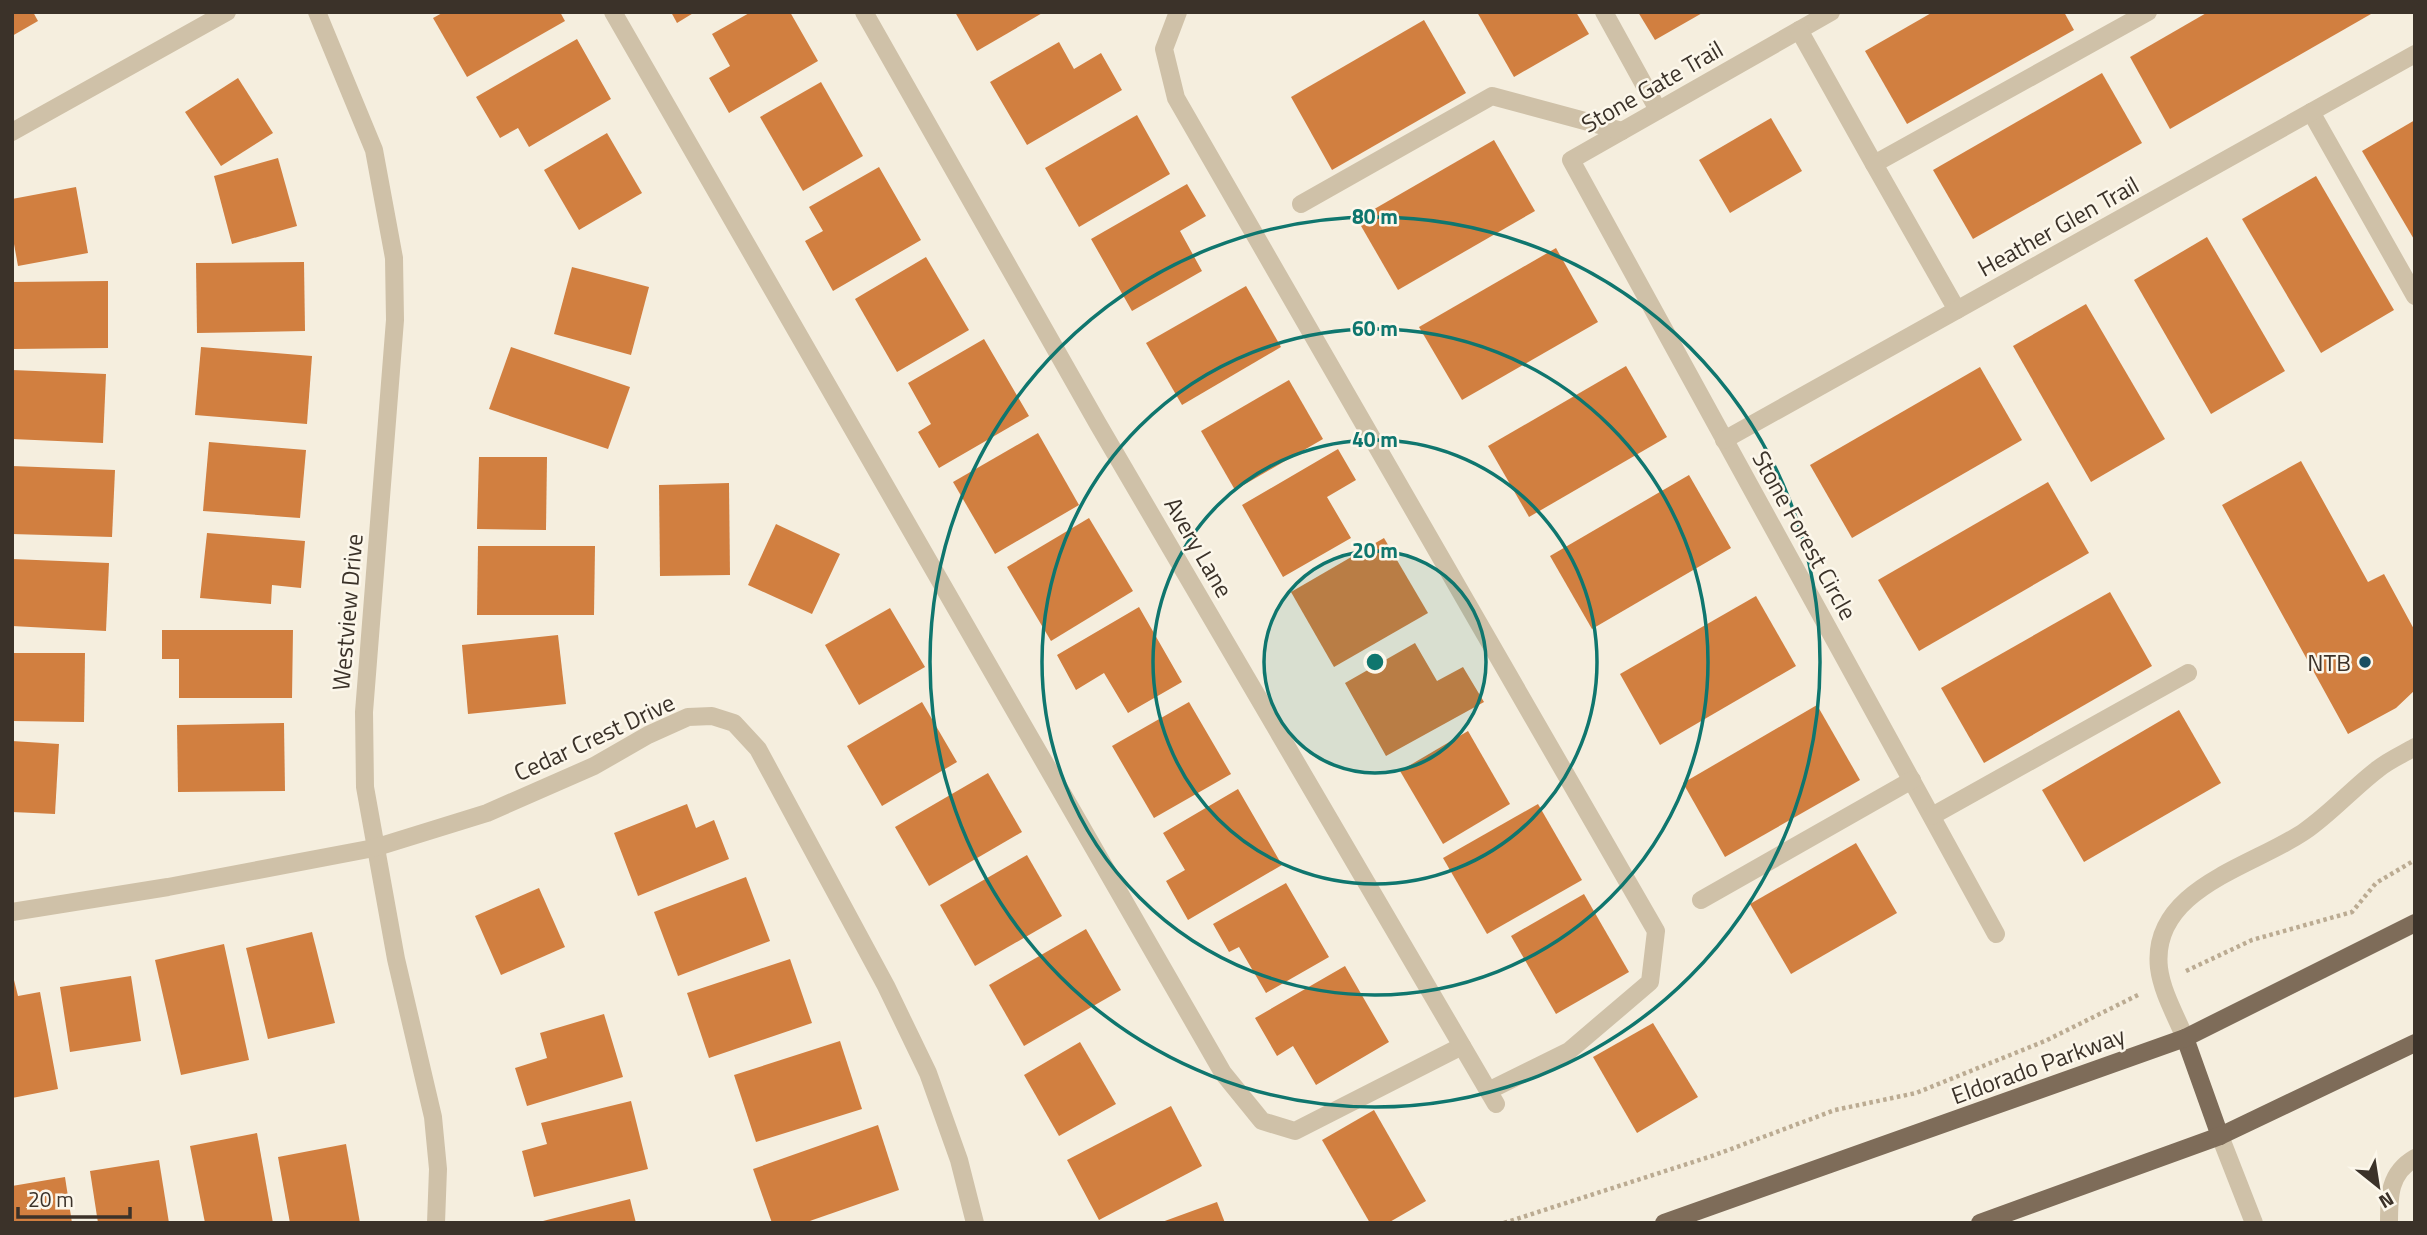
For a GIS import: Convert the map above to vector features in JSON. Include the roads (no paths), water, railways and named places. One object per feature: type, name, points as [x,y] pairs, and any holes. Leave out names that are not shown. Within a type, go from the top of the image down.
[{"type":"main road","name":"Eldorado Parkway","points":[[1664,1223],[2185,1038],[2415,923]]},
{"type":"main road","points":[[2185,1038],[2220,1136]]},
{"type":"main road","points":[[1980,1223],[2220,1136],[2415,1043]]},
{"type":"street","points":[[12,132],[227,12]]},
{"type":"street","name":"Westview Drive","points":[[317,12],[374,150],[394,258],[395,320],[364,712],[365,787],[374,848],[433,1117],[438,1169],[436,1223]]},
{"type":"street","points":[[612,12],[1223,1073],[1262,1121],[1295,1131],[1462,1046]]},
{"type":"street","name":"Avery Lane","points":[[864,12],[1098,424],[1492,1097],[1569,1051],[1650,982],[1656,931],[1176,98],[1164,49],[1178,12]]},
{"type":"street","points":[[1604,12],[1658,110]]},
{"type":"street","name":"Stone Gate Trail","points":[[1571,160],[1831,12]]},
{"type":"street","points":[[1874,164],[2148,12]]},
{"type":"street","points":[[1799,30],[1957,310]]},
{"type":"street","name":"Heather Glen Trail","points":[[1724,440],[2415,54]]},
{"type":"street","points":[[1301,204],[1492,96],[1622,131]]},
{"type":"street","points":[[2311,112],[2415,296]]},
{"type":"street","name":"Stone Forest Circle","points":[[1571,160],[1996,934]]},
{"type":"street","points":[[1932,816],[2188,673]]},
{"type":"street","name":"Cedar Crest Drive","points":[[12,912],[168,887],[374,848],[486,813],[594,766],[648,735],[688,717],[712,716],[734,723],[758,749],[781,788],[928,1073],[958,1160],[975,1223]]},
{"type":"street","points":[[2185,1038],[2162,983],[2159,967],[2161,936],[2196,891],[2304,832],[2379,767],[2415,747]]},
{"type":"street","points":[[1701,900],[1912,780]]},
{"type":"street","points":[[2220,1136],[2254,1223]]},
{"type":"street","points":[[2389,1223],[2389,1192],[2398,1172],[2415,1158]]},
{"type":"place","name":"NTB","points":[[2365,662]]}]
